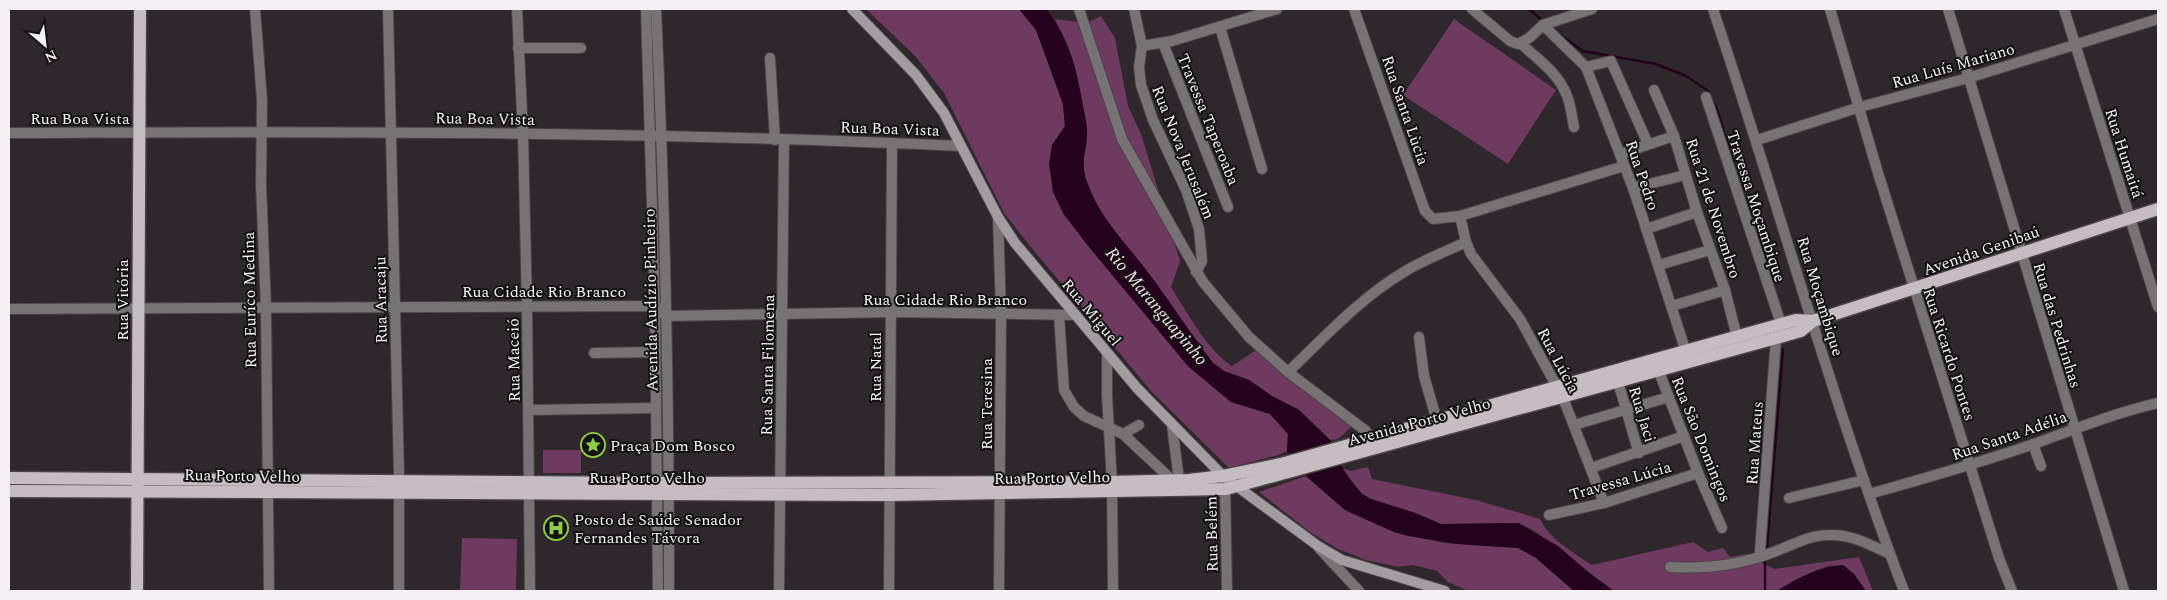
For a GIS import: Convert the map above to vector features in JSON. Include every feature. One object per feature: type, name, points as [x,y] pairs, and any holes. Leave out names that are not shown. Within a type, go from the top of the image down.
[{"type":"main road","name":"Rua Vitória","points":[[137,591],[140,9]]},
{"type":"main road","name":"Rua Miguel","points":[[852,9],[916,75],[944,113],[998,217],[1015,243],[1107,354],[1172,425],[1223,476],[1232,488],[1318,546]]},
{"type":"main road","name":"Avenida Genibaú","points":[[1560,393],[1618,383],[1686,352],[1796,320],[1813,321],[1914,290],[2158,209]]},
{"type":"main road","name":"Avenida Genibaú","points":[[1560,393],[1656,366],[1801,331],[1813,321]]},
{"type":"main road","name":"Avenida Porto Velho","points":[[1339,454],[1370,440],[1437,421],[1560,393]]},
{"type":"main road","name":"Avenida Porto Velho","points":[[1282,469],[1560,393]]},
{"type":"main road","name":"Rua Porto Velho","points":[[779,488],[890,495],[1001,488],[1232,488],[1282,469]]},
{"type":"main road","name":"Rua Porto Velho","points":[[1112,487],[1282,469]]},
{"type":"main road","name":"Rua Porto Velho","points":[[9,478],[44,484],[329,487],[779,488],[890,482],[1001,488]]},
{"type":"main road","name":"Rua Porto Velho","points":[[9,491],[44,484]]},
{"type":"main road","points":[[1318,546],[1342,560],[1446,591]]},
{"type":"street","name":"Rua Euríco Medina","points":[[255,9],[260,64],[262,132],[261,184],[266,308],[269,591]]},
{"type":"street","name":"Rua Aracaju","points":[[388,9],[399,487],[399,591]]},
{"type":"street","name":"Rua Maceió","points":[[517,9],[523,134],[527,306],[530,591]]},
{"type":"street","name":"Avenida Audízio Pinheiro","points":[[646,9],[655,408],[663,488],[669,591]]},
{"type":"street","name":"Avenida Audízio Pinheiro","points":[[656,9],[662,136],[666,316],[663,488],[658,591]]},
{"type":"street","points":[[1079,9],[1122,139],[1196,272],[1226,312],[1249,337],[1288,372],[1366,430],[1370,440]]},
{"type":"street","name":"Rua Nova Jerusalém","points":[[1134,9],[1142,46],[1139,67],[1141,85],[1153,120],[1186,190],[1199,229],[1202,261],[1196,272]]},
{"type":"street","points":[[1142,46],[1163,43],[1277,9]]},
{"type":"street","name":"Rua Santa Lùcia","points":[[1354,9],[1425,211],[1433,219],[1460,216]]},
{"type":"street","points":[[1472,9],[1514,44],[1521,44],[1543,25],[1592,9]]},
{"type":"street","name":"Rua Moçambique","points":[[1713,9],[1757,140],[1864,480],[1904,591]]},
{"type":"street","name":"Rua Ricardo Pontes","points":[[1830,9],[1914,290],[2012,591]]},
{"type":"street","name":"Rua das Pedrinhas","points":[[1948,9],[2020,254],[2124,591]]},
{"type":"street","name":"Rua Humaitá","points":[[2064,9],[2158,307]]},
{"type":"street","name":"Rua Luís Mariano","points":[[1757,140],[1860,107],[1968,78],[2158,19]]},
{"type":"street","name":"Rua Pedro","points":[[1543,25],[1586,67],[1633,188],[1660,265],[1686,352]]},
{"type":"street","points":[[1220,27],[1262,169]]},
{"type":"street","name":"Travessa Taperoaba","points":[[1163,43],[1228,207]]},
{"type":"street","points":[[1521,44],[1550,70],[1563,86],[1568,98],[1574,128]]},
{"type":"street","points":[[518,48],[581,48]]},
{"type":"street","name":"Rua Santa Filomena","points":[[770,58],[780,140],[783,314],[779,591]]},
{"type":"street","points":[[1586,67],[1611,61],[1648,144]]},
{"type":"street","points":[[648,69],[659,70]]},
{"type":"street","name":"Rua 21 de Novembro","points":[[1654,90],[1674,136],[1697,212],[1725,290],[1737,337]]},
{"type":"street","name":"Travessa Moçambique","points":[[1706,97],[1781,324]]},
{"type":"street","name":"Rua Boa Vista","points":[[9,133],[392,131],[650,135],[961,146]]},
{"type":"street","points":[[1620,154],[1674,136]]},
{"type":"street","name":"Rua Natal","points":[[889,591],[892,143]]},
{"type":"street","points":[[1288,372],[1338,324],[1385,285],[1404,272],[1466,242],[1460,216],[1624,166]]},
{"type":"street","points":[[1633,188],[1685,175]]},
{"type":"street","points":[[1646,228],[1697,212]]},
{"type":"street","name":"Rua Teresina","points":[[998,217],[1001,314],[999,591]]},
{"type":"street","name":"Rua Lúcia","points":[[1466,242],[1478,264],[1520,319],[1560,393],[1604,503]]},
{"type":"street","points":[[1660,265],[1710,250]]},
{"type":"street","points":[[1672,306],[1725,290]]},
{"type":"street","points":[[654,306],[666,316]]},
{"type":"street","name":"Rua Cidade Rio Branco","points":[[9,309],[654,306]]},
{"type":"street","name":"Rua Cidade Rio Branco","points":[[666,316],[783,314],[1076,315]]},
{"type":"street","points":[[1059,316],[1064,390],[1077,410],[1084,416],[1110,430],[1122,434],[1175,480]]},
{"type":"street","points":[[1419,337],[1424,376],[1437,421]]},
{"type":"street","name":"Rua Mateus","points":[[1760,551],[1776,338]]},
{"type":"street","points":[[594,353],[655,352]]},
{"type":"street","points":[[1107,354],[1107,396],[1112,487],[1113,591]]},
{"type":"street","name":"Rua São Domingos","points":[[1656,366],[1722,528]]},
{"type":"street","name":"Rua Jaci","points":[[1618,383],[1627,411],[1626,415],[1639,453]]},
{"type":"street","points":[[1574,424],[1627,411],[1668,397]]},
{"type":"street","name":"Rua Santa Adélia","points":[[1869,494],[1970,465],[2033,444],[2073,428],[2158,403]]},
{"type":"street","points":[[529,410],[655,408]]},
{"type":"street","points":[[1172,425],[1175,480]]},
{"type":"street","points":[[1122,434],[1139,426]]},
{"type":"street","points":[[1591,468],[1684,436]]},
{"type":"street","points":[[2033,444],[2041,466]]},
{"type":"street","name":"Travessa Lúcia","points":[[1549,515],[1604,503],[1698,473]]},
{"type":"street","points":[[1789,498],[1864,480]]},
{"type":"street","name":"Rua Belém","points":[[1227,591],[1232,488]]},
{"type":"street","points":[[1670,567],[1706,568],[1741,562],[1772,553],[1807,538],[1828,534],[1858,539],[1890,554]]},
{"type":"street","name":"Rua Miguel","points":[[1318,546],[1359,591]]},
{"type":"shaded area","points":[[866,9],[1019,9],[1036,30],[1063,104],[1065,127],[1052,145],[1063,213],[1188,366],[1231,402],[1270,414],[1288,434],[1287,451],[1229,468],[1152,392],[1004,213],[944,93],[916,57]]},
{"type":"shaded area","points":[[1101,16],[1115,38],[1128,106],[1141,134],[1180,261],[1171,287],[1206,341],[1214,351],[1232,366],[1261,347],[1356,423],[1338,439],[1330,440],[1299,410],[1272,396],[1249,380],[1224,371],[1213,363],[1144,268],[1108,224],[1095,201],[1086,180],[1082,159],[1087,130],[1075,68],[1055,19],[1087,23]]},
{"type":"shaded area","points":[[1454,19],[1556,90],[1508,164],[1403,95]]},
{"type":"shaded area","points":[[543,450],[581,450],[581,473],[543,473]]},
{"type":"shaded area","points":[[1368,467],[1372,479],[1476,500],[1540,519],[1556,539],[1592,565],[1693,542],[1708,552],[1723,548],[1730,557],[1745,554],[1774,569],[1859,557],[1873,591],[1866,591],[1854,574],[1842,565],[1828,566],[1810,573],[1777,591],[1614,591],[1533,530],[1519,523],[1441,524],[1415,513],[1371,499],[1362,494],[1343,469],[1351,471]]},
{"type":"shaded area","points":[[1306,476],[1345,510],[1394,532],[1445,543],[1518,548],[1536,558],[1574,591],[1468,591],[1448,582],[1437,571],[1413,565],[1398,567],[1366,560],[1338,549],[1310,532],[1259,492]]},
{"type":"shaded area","points":[[462,538],[517,539],[516,591],[460,591]]},
{"type":"water","name":"Rio Maranguapinho","points":[[1019,9],[1046,9],[1054,19],[1070,52],[1080,87],[1087,126],[1084,168],[1092,194],[1112,227],[1153,279],[1213,363],[1224,371],[1249,380],[1272,396],[1299,410],[1330,440],[1343,469],[1362,494],[1441,524],[1518,523],[1558,546],[1594,577],[1614,591],[1574,591],[1536,558],[1518,548],[1457,544],[1408,536],[1394,532],[1345,510],[1306,476],[1287,451],[1288,434],[1270,414],[1231,402],[1188,366],[1089,247],[1063,213],[1053,192],[1049,164],[1052,145],[1065,126],[1063,104],[1036,30]]},
{"type":"water","points":[[1843,565],[1854,574],[1866,591],[1777,591],[1808,574],[1825,568]]},
{"type":"waterway","points":[[1529,9],[1543,21]]},
{"type":"waterway","points":[[1559,34],[1583,51],[1656,64],[1686,76],[1707,90],[1717,109],[1734,166]]},
{"type":"waterway","points":[[1767,547],[1783,349]]},
{"type":"waterway","points":[[1765,563],[1765,591]]},
{"type":"place","name":"Praça Dom Bosco","points":[[593,445]]},
{"type":"place","name":"Posto de Saúde Senador Fernandes Távora","points":[[556,528]]}]
